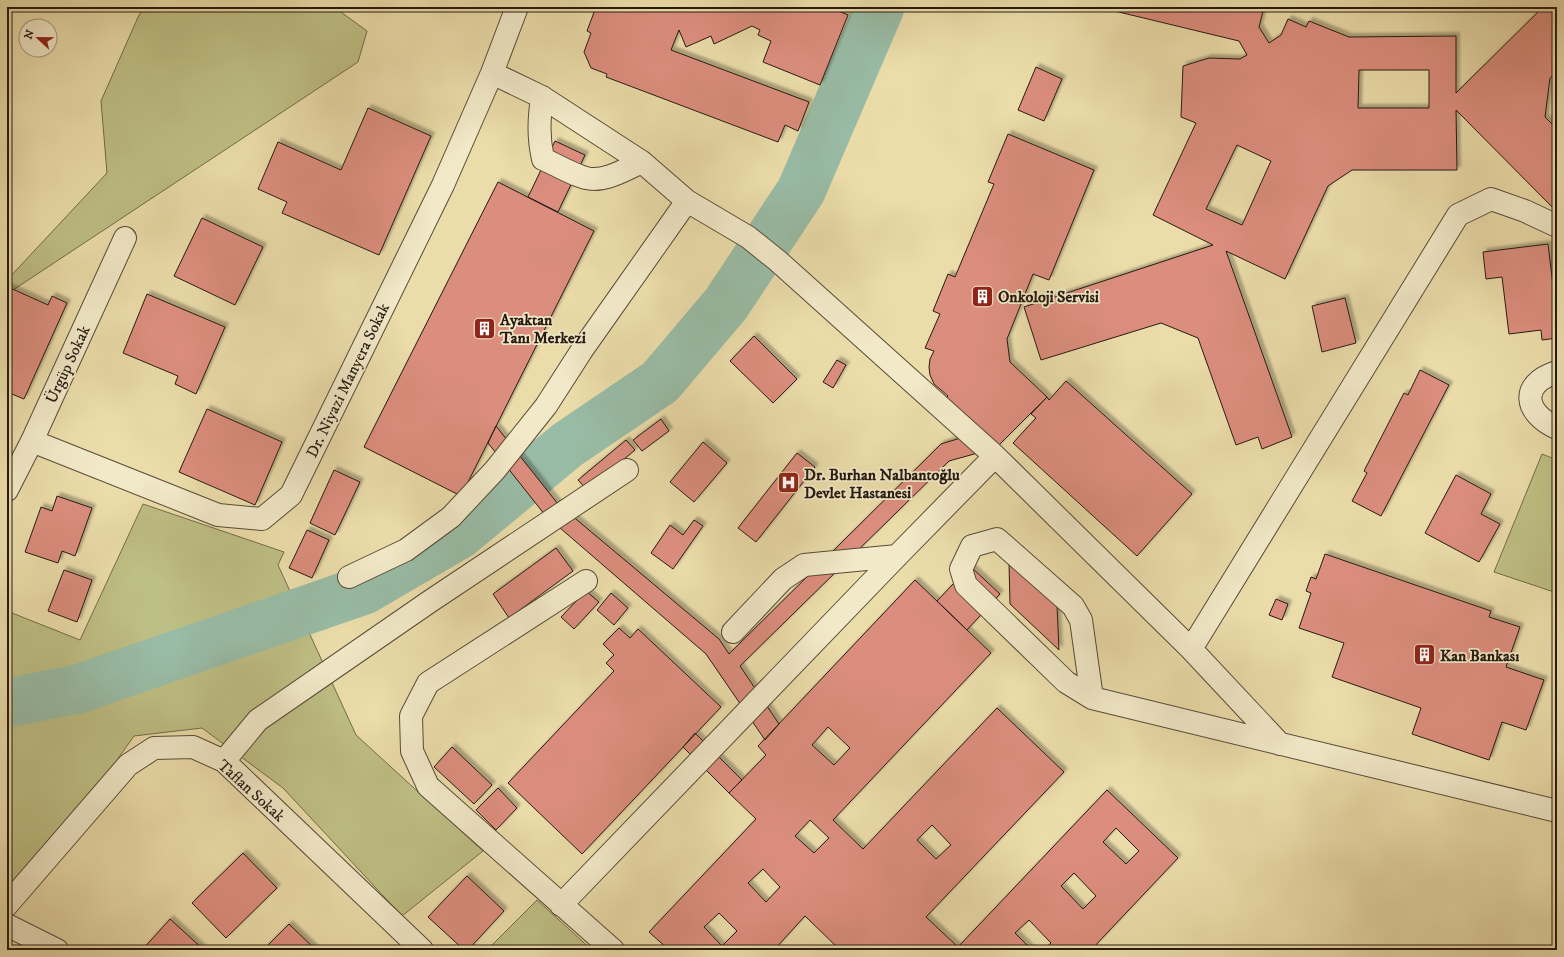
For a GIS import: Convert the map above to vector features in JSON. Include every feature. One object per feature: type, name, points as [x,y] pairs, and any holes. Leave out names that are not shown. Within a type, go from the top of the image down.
[{"type":"street","name":"Dr. Niyazi Manyera Sokak","points":[[32,441],[218,515],[262,518],[291,495],[443,185],[492,73],[517,7]]},
{"type":"street","points":[[492,73],[542,97],[642,162],[687,201],[748,237],[778,260],[995,456],[1191,649],[1280,744]]},
{"type":"street","points":[[542,97],[539,118],[539,141],[543,159],[586,178],[600,178],[615,174],[642,162]]},
{"type":"street","points":[[1191,649],[1458,215],[1492,199],[1525,211],[1557,226]]},
{"type":"street","points":[[349,577],[406,550],[451,517],[495,470],[546,406],[582,350],[687,201]]},
{"type":"street","name":"Ürgüp Sokak","points":[[7,490],[32,441],[125,238]]},
{"type":"street","points":[[1557,372],[1541,378],[1533,387],[1530,396],[1534,411],[1545,422],[1557,428]]},
{"type":"street","points":[[561,904],[896,556],[995,456]]},
{"type":"street","points":[[224,761],[258,720],[429,602],[627,470]]},
{"type":"street","points":[[1092,698],[1081,620],[1073,606],[997,539],[972,546],[961,569],[966,585],[1066,682],[1092,698],[1557,811]]},
{"type":"street","points":[[733,632],[783,579],[804,565],[896,556]]},
{"type":"street","points":[[586,581],[428,683],[410,716],[412,751],[428,786],[613,950]]},
{"type":"street","name":"Taflan Sokak","points":[[7,905],[128,765],[154,748],[193,747],[224,761],[422,950]]},
{"type":"street","points":[[7,925],[57,950]]},
{"type":"green space","points":[[145,7],[334,7],[367,31],[358,62],[7,294],[7,280],[107,173],[101,101],[139,15]]},
{"type":"green space","points":[[1542,454],[1557,460],[1557,593],[1494,572]]},
{"type":"green space","points":[[143,504],[284,552],[278,565],[356,735],[483,851],[402,916],[283,788],[202,728],[134,736],[7,915],[7,611],[80,640]]},
{"type":"green space","points":[[537,900],[592,950],[487,950]]},
{"type":"building","points":[[596,7],[829,7],[848,15],[820,85],[763,62],[771,41],[758,35],[760,30],[752,26],[714,44],[711,36],[686,47],[679,30],[671,50],[809,102],[798,131],[785,125],[778,142],[606,77],[607,74],[591,68],[584,52],[591,33],[587,31]]},
{"type":"building","points":[[1098,7],[1264,7],[1259,27],[1269,43],[1281,35],[1288,19],[1306,27],[1309,21],[1349,37],[1456,36],[1456,93],[1543,7],[1557,7],[1557,71],[1550,78],[1545,117],[1557,129],[1557,212],[1456,110],[1457,170],[1352,170],[1328,186],[1285,279],[1226,251],[1292,437],[1262,449],[1258,437],[1236,445],[1198,338],[1161,323],[1041,360],[1024,307],[1213,245],[1153,215],[1196,123],[1181,117],[1183,66],[1209,58],[1240,59],[1247,55],[1239,41]],"holes":[[[1359,70],[1429,70],[1429,108],[1358,108]],[[1237,145],[1271,161],[1242,225],[1206,209]]]},
{"type":"building","points":[[1036,67],[1062,79],[1044,121],[1018,110]]},
{"type":"building","points":[[368,108],[431,136],[379,255],[282,213],[287,202],[258,189],[278,142],[341,170]]},
{"type":"building","name":"Onkoloji Servisi","points":[[1008,134],[1094,170],[1049,280],[1033,274],[1007,339],[1010,362],[1047,397],[996,448],[946,398],[948,396],[934,384],[930,375],[929,367],[930,359],[934,351],[925,348],[940,314],[933,311],[948,274],[955,277],[994,184],[988,182]]},
{"type":"building","points":[[555,141],[585,155],[558,212],[528,197]]},
{"type":"building","name":"Ayaktan Tanı Merkezi","points":[[498,182],[594,231],[461,496],[364,447]]},
{"type":"building","points":[[202,218],[263,247],[235,305],[174,276]]},
{"type":"building","points":[[1548,244],[1557,318],[1557,338],[1542,340],[1541,330],[1509,334],[1502,277],[1486,279],[1483,252]]},
{"type":"building","points":[[8,287],[48,305],[52,296],[67,303],[24,399],[7,392]]},
{"type":"building","points":[[147,294],[225,327],[196,394],[175,384],[178,376],[123,353]]},
{"type":"building","points":[[1345,298],[1356,343],[1322,352],[1312,306]]},
{"type":"building","points":[[754,336],[797,379],[773,403],[730,361]]},
{"type":"building","points":[[837,360],[846,365],[833,388],[823,382]]},
{"type":"building","points":[[1420,370],[1449,385],[1381,516],[1352,501],[1367,473],[1364,471],[1404,393],[1408,395]]},
{"type":"building","points":[[1066,381],[1192,494],[1137,556],[1013,443],[1036,418],[1031,414],[1047,397],[1049,400]]},
{"type":"building","points":[[207,409],[282,442],[255,505],[179,472]]},
{"type":"building","points":[[661,419],[669,431],[642,451],[633,440]]},
{"type":"building","points":[[496,426],[558,504],[719,639],[729,654],[941,444],[980,432],[996,448],[949,461],[740,666],[779,724],[765,740],[706,654],[545,515],[488,443]]},
{"type":"building","points":[[626,440],[635,450],[587,490],[578,480]]},
{"type":"building","points":[[703,442],[727,463],[694,502],[670,482]]},
{"type":"building","points":[[797,453],[815,467],[756,542],[738,528]]},
{"type":"building","points":[[334,470],[360,482],[335,535],[310,523]]},
{"type":"building","points":[[1456,475],[1491,494],[1481,514],[1500,524],[1479,562],[1425,533]]},
{"type":"building","points":[[57,496],[92,508],[75,556],[62,551],[58,563],[25,552],[41,507],[52,511]]},
{"type":"building","points":[[694,520],[703,526],[673,569],[651,553],[670,525],[683,535]]},
{"type":"building","points":[[307,530],[329,540],[312,578],[289,568]]},
{"type":"building","points":[[556,548],[573,571],[509,618],[493,594]]},
{"type":"building","name":"Kan Bankası","points":[[1325,554],[1491,611],[1489,617],[1520,627],[1506,667],[1544,680],[1526,730],[1502,722],[1489,760],[1412,734],[1421,708],[1332,677],[1344,643],[1299,628],[1311,593],[1306,591],[1311,577],[1316,579]]},
{"type":"building","points":[[1009,563],[1057,605],[1059,650],[1010,604]]},
{"type":"building","points":[[970,566],[1000,594],[967,630],[937,601]]},
{"type":"building","points":[[64,570],[92,580],[77,622],[48,611]]},
{"type":"building","points":[[915,580],[991,653],[833,820],[863,849],[997,708],[1064,772],[926,917],[958,947],[1107,790],[1178,858],[1091,950],[1044,950],[1051,943],[1029,920],[1015,933],[1032,950],[840,950],[805,916],[774,950],[669,950],[649,932],[756,819],[729,793],[766,755],[758,746]],"holes":[[[828,727],[850,748],[834,765],[812,745]],[[810,820],[829,838],[814,853],[795,836]],[[932,825],[951,845],[936,859],[917,840]],[[1116,828],[1139,851],[1126,864],[1103,842]],[[763,869],[780,887],[766,902],[748,883]],[[1074,873],[1096,896],[1083,909],[1061,886]],[[719,913],[737,931],[722,946],[704,927]]]},
{"type":"building","points":[[586,591],[599,602],[574,629],[561,617]]},
{"type":"building","points":[[611,593],[628,608],[614,625],[597,610]]},
{"type":"building","points":[[1276,599],[1288,604],[1282,620],[1269,615]]},
{"type":"building","points":[[619,628],[630,638],[638,629],[721,707],[582,854],[508,783],[614,671],[606,663],[614,655],[603,644]]},
{"type":"building","points":[[695,733],[742,780],[729,793],[683,747]]},
{"type":"building","points":[[452,747],[492,785],[474,804],[434,767]]},
{"type":"building","points":[[498,788],[517,808],[496,830],[476,810]]},
{"type":"building","points":[[243,853],[277,888],[226,938],[192,903]]},
{"type":"building","points":[[467,876],[504,911],[468,950],[464,950],[428,917]]},
{"type":"building","points":[[170,919],[204,950],[142,950]]},
{"type":"building","points":[[289,924],[316,950],[263,950]]},
{"type":"waterway","points":[[7,703],[78,689],[364,590],[460,534],[567,445],[660,382],[726,304],[801,191],[880,7]]},
{"type":"place","name":"Onkoloji Servisi","points":[[982,296]]},
{"type":"place","name":"Ayaktan Tanı Merkezi","points":[[485,328]]},
{"type":"place","name":"Dr. Burhan Nalbantoğlu Devlet Hastanesi","points":[[789,483]]},
{"type":"place","name":"Kan Bankası","points":[[1425,655]]}]
